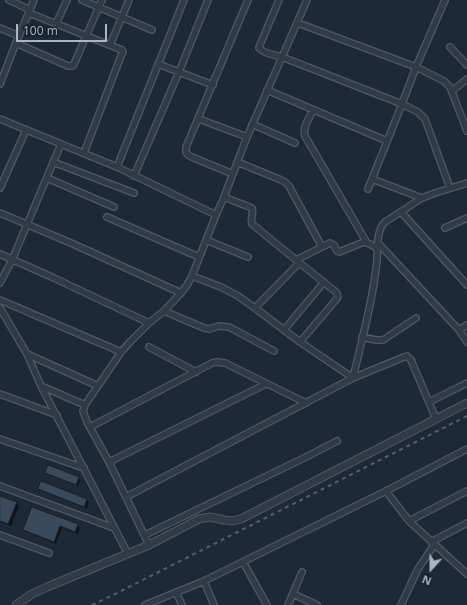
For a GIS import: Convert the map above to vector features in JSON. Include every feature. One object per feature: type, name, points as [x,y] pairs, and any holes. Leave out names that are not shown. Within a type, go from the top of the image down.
[{"type":"street","points":[[9,0],[56,24],[122,50],[123,52],[84,153]]},
{"type":"street","points":[[1,80],[34,0]]},
{"type":"street","points":[[56,24],[67,0]]},
{"type":"street","points":[[82,0],[152,30]]},
{"type":"street","points":[[16,43],[71,67],[74,64],[102,0]]},
{"type":"street","points":[[110,45],[129,0]]},
{"type":"street","points":[[117,167],[184,0]]},
{"type":"street","points":[[134,176],[208,0]]},
{"type":"street","points":[[233,174],[188,155],[186,148],[248,0]]},
{"type":"street","points":[[279,0],[259,48],[264,52],[282,57],[402,104],[418,112],[425,118],[450,188]]},
{"type":"street","points":[[150,545],[109,462],[85,418],[83,411],[85,405],[121,352],[181,293],[192,276],[252,124],[307,0]]},
{"type":"street","points":[[368,188],[416,67],[445,0]]},
{"type":"street","points":[[298,23],[416,67],[447,84],[452,91],[467,131]]},
{"type":"street","points":[[0,28],[19,36]]},
{"type":"street","points":[[450,47],[467,65]]},
{"type":"street","points":[[158,64],[213,85]]},
{"type":"street","points":[[452,91],[467,80]]},
{"type":"street","points":[[267,90],[387,141]]},
{"type":"street","points":[[314,110],[305,127],[305,136],[367,243]]},
{"type":"street","points":[[0,118],[117,167],[216,215]]},
{"type":"street","points":[[198,118],[247,137]]},
{"type":"street","points":[[252,124],[295,143]]},
{"type":"street","points":[[0,188],[26,130]]},
{"type":"street","points":[[0,283],[12,260],[61,144]]},
{"type":"street","points":[[53,162],[134,193]]},
{"type":"street","points":[[237,162],[280,179],[289,186],[322,247]]},
{"type":"street","points":[[47,178],[114,207]]},
{"type":"street","points":[[372,179],[422,198]]},
{"type":"street","points":[[353,378],[373,287],[381,225],[422,198],[467,183]]},
{"type":"street","points":[[224,197],[252,208],[252,224],[338,295],[338,298],[300,342]]},
{"type":"street","points":[[401,212],[467,285]]},
{"type":"street","points":[[0,213],[71,243],[181,293]]},
{"type":"street","points":[[107,217],[199,257]]},
{"type":"street","points":[[445,228],[467,218]]},
{"type":"street","points":[[206,240],[248,257]]},
{"type":"street","points":[[255,308],[297,261],[328,244],[332,243],[337,252],[339,252],[362,243],[367,243],[378,246],[460,330],[467,342]]},
{"type":"street","points":[[0,254],[149,323]]},
{"type":"street","points":[[192,276],[221,287],[255,308],[300,342],[353,378]]},
{"type":"street","points":[[284,330],[324,282]]},
{"type":"street","points":[[0,300],[121,352]]},
{"type":"street","points":[[0,308],[27,354],[41,386],[128,554]]},
{"type":"street","points":[[164,311],[208,329],[219,326],[229,327],[274,350]]},
{"type":"street","points":[[362,337],[380,341],[416,318]]},
{"type":"street","points":[[460,330],[467,325]]},
{"type":"street","points":[[148,347],[196,372]]},
{"type":"street","points":[[27,354],[98,386]]},
{"type":"street","points":[[126,497],[353,378],[406,356],[411,360],[436,419]]},
{"type":"street","points":[[90,427],[212,363],[217,362],[221,362],[306,403]]},
{"type":"street","points":[[429,402],[467,383]]},
{"type":"street","points":[[109,462],[266,384]]},
{"type":"street","points":[[41,386],[85,405]]},
{"type":"street","points":[[0,394],[57,415]]},
{"type":"street","points":[[16,605],[32,594],[46,587],[150,545],[199,519],[210,517],[233,521],[241,518],[467,403]]},
{"type":"street","points":[[0,439],[84,468]]},
{"type":"street","points":[[145,536],[337,441]]},
{"type":"street","points":[[145,605],[204,581],[386,491],[467,449]]},
{"type":"street","points":[[0,486],[114,528]]},
{"type":"street","points":[[386,491],[409,521],[467,574]]},
{"type":"street","points":[[409,521],[467,491]]},
{"type":"street","points":[[401,605],[433,543],[467,523]]},
{"type":"street","points":[[0,535],[49,553]]},
{"type":"street","points":[[243,562],[267,605]]},
{"type":"street","points":[[288,605],[302,572]]},
{"type":"street","points":[[204,581],[214,605]]},
{"type":"street","points":[[176,592],[182,605]]},
{"type":"street","points":[[292,594],[317,605]]},
{"type":"building","points":[[48,465],[79,477],[76,485],[45,473]]},
{"type":"building","points":[[41,481],[87,499],[84,507],[38,489]]},
{"type":"building","points":[[0,496],[17,502],[8,524],[0,521]]},
{"type":"building","points":[[32,507],[78,524],[75,532],[60,526],[54,542],[23,530]]},
{"type":"railway","points":[[92,605],[467,416]]}]
